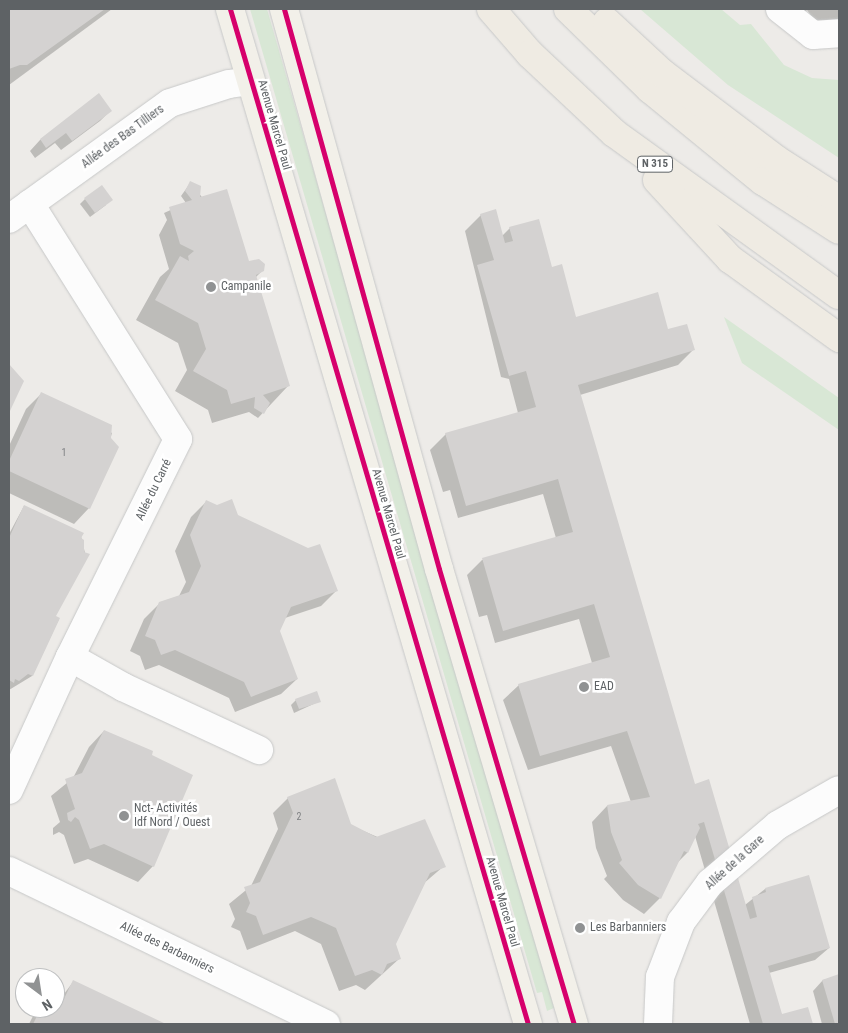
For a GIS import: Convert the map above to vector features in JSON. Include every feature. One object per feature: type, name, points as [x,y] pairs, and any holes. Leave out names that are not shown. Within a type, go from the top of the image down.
[{"type":"highway","name":"N 315","points":[[491,9],[530,54],[614,133],[730,258],[839,338]]},
{"type":"highway","points":[[568,9],[650,90],[763,181],[839,230]]},
{"type":"highway","points":[[592,9],[662,73],[777,160],[839,200]]},
{"type":"highway","name":"N 315","points":[[614,133],[839,295]]},
{"type":"main road","name":"Avenue Marcel Paul","points":[[230,9],[528,1024]]},
{"type":"main road","points":[[284,9],[439,570],[574,1024]]},
{"type":"street","points":[[780,9],[813,35],[839,33]]},
{"type":"street","name":"Allée des Bas Tilliers","points":[[20,212],[170,103],[229,84],[250,81]]},
{"type":"street","name":"Allée du Carré","points":[[9,790],[70,657],[178,439],[20,212]]},
{"type":"street","points":[[70,657],[123,687],[259,750]]},
{"type":"street","name":"Allée de la Gare","points":[[658,1024],[660,977],[681,922],[710,883],[778,825],[810,804],[839,790]]},
{"type":"street","name":"Allée des Barbanniers","points":[[9,871],[326,1024]]},
{"type":"green space","points":[[250,9],[267,9],[554,1008],[547,1011],[542,992],[537,993]]},
{"type":"green space","points":[[640,9],[721,9],[740,25],[751,24],[784,65],[812,78],[839,80],[839,158],[728,85]]},
{"type":"green space","points":[[724,317],[839,398],[839,430],[742,363]]},
{"type":"building","points":[[9,9],[105,9],[27,65],[20,65],[9,69]]},
{"type":"building","points":[[99,93],[112,111],[72,141],[66,133],[46,148],[40,139]]},
{"type":"building","name":"Campanile","points":[[190,181],[201,186],[200,197],[227,189],[249,261],[259,259],[265,264],[264,271],[256,275],[290,386],[263,395],[270,403],[264,414],[254,408],[255,397],[231,404],[227,390],[193,371],[206,349],[198,323],[155,300],[180,256],[189,261],[188,256],[194,251],[180,244],[169,207],[192,200],[185,191]]},
{"type":"building","points":[[102,185],[113,200],[95,213],[84,198]]},
{"type":"building","points":[[496,209],[505,243],[513,241],[509,227],[539,219],[552,267],[562,264],[576,317],[658,292],[668,329],[687,324],[695,350],[578,385],[695,784],[709,779],[750,919],[757,917],[752,897],[766,892],[765,888],[809,875],[830,948],[768,966],[782,1014],[808,1007],[813,1024],[763,1024],[704,822],[698,824],[700,828],[688,853],[684,851],[661,899],[638,885],[619,863],[622,860],[611,832],[607,805],[650,797],[627,731],[540,756],[518,684],[610,657],[594,604],[503,631],[482,558],[573,532],[558,479],[466,506],[445,433],[536,407],[526,371],[509,376],[477,265],[494,260],[480,214]]},
{"type":"building","points":[[9,364],[24,381],[9,413]]},
{"type":"building","points":[[41,392],[112,425],[111,438],[119,447],[90,509],[9,471],[9,461]]},
{"type":"building","points":[[232,499],[238,515],[308,548],[320,544],[338,591],[291,607],[280,631],[298,679],[251,697],[244,682],[175,650],[161,655],[155,640],[145,636],[159,602],[189,592],[201,566],[190,535],[206,500],[217,505]]},
{"type":"building","points":[[24,505],[84,533],[81,538],[84,540],[84,552],[90,554],[56,616],[60,618],[33,676],[28,674],[19,681],[15,679],[14,683],[9,680],[9,538]]},
{"type":"building","points":[[317,691],[321,702],[299,709],[295,699]]},
{"type":"building","points":[[104,730],[153,751],[152,755],[193,775],[154,867],[104,844],[90,849],[79,820],[75,817],[71,822],[68,820],[67,813],[75,809],[65,779],[82,773]]},
{"type":"building","points":[[335,778],[351,824],[376,837],[425,819],[446,867],[430,873],[396,944],[401,959],[387,964],[382,975],[372,970],[355,976],[336,928],[311,917],[263,935],[256,916],[246,912],[250,903],[244,887],[260,882],[293,813],[287,797]]},
{"type":"building","points":[[839,974],[839,1024],[835,1024],[822,980]]},
{"type":"building","points":[[73,980],[166,1024],[33,1024],[36,1018],[65,1018],[65,997]]},
{"type":"cycle path","points":[[230,9],[528,1024]]},
{"type":"cycle path","points":[[284,9],[439,569],[574,1024]]},
{"type":"place","name":"Campanile","points":[[211,287]]},
{"type":"place","name":"EAD","points":[[584,687]]},
{"type":"place","name":"Nct- Activités Idf Nord / Ouest","points":[[124,816]]},
{"type":"place","name":"Les Barbanniers","points":[[580,928]]}]
